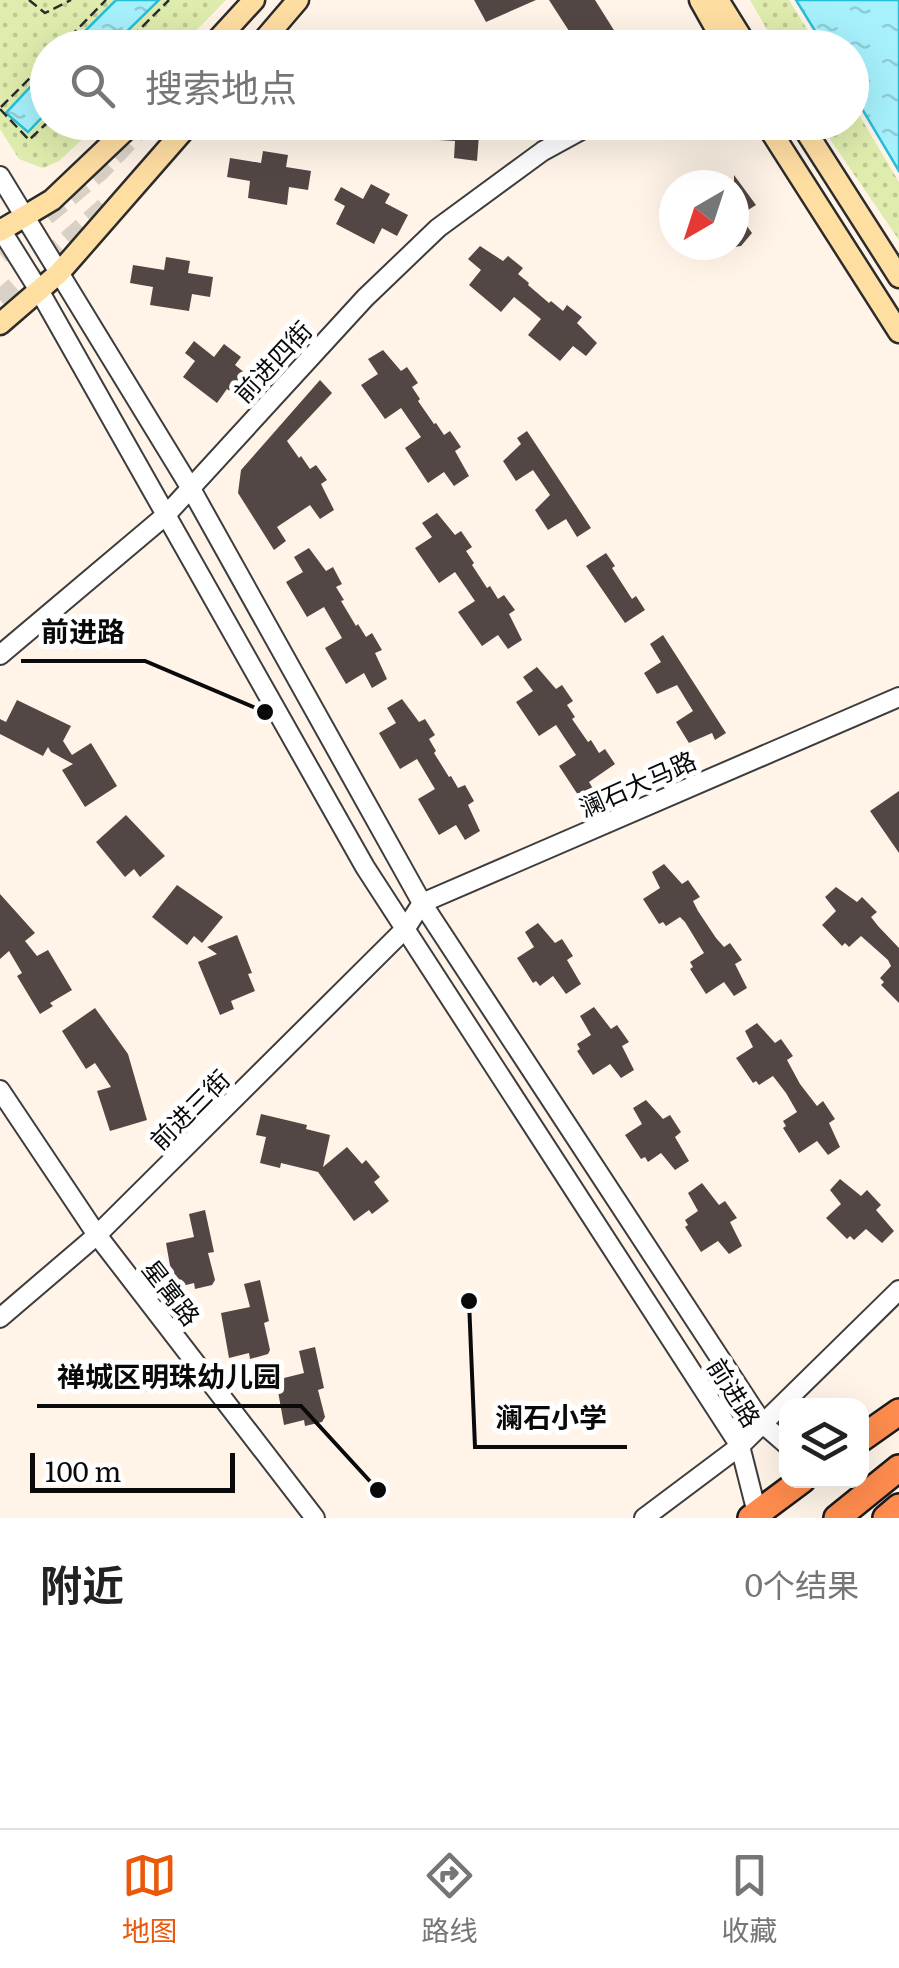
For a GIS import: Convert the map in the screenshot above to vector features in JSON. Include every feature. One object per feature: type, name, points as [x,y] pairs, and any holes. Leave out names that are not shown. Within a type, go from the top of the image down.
[{"type":"highway","points":[[869,1433],[899,1412]]},
{"type":"highway","points":[[838,1518],[899,1468]]},
{"type":"highway","points":[[754,1516],[791,1488]]},
{"type":"highway","points":[[886,1518],[899,1507]]},
{"type":"main road","points":[[226,30],[254,0]]},
{"type":"main road","points":[[272,30],[298,0]]},
{"type":"main road","points":[[700,0],[717,30]]},
{"type":"main road","points":[[718,0],[737,30]]},
{"type":"main road","points":[[0,230],[52,200],[115,140]]},
{"type":"main road","points":[[0,324],[59,273],[174,140]]},
{"type":"main road","points":[[776,140],[899,332]]},
{"type":"main road","points":[[811,140],[899,277]]},
{"type":"street","name":"前进四街","points":[[0,655],[166,516],[365,298],[438,228],[564,140]]},
{"type":"street","name":"前进路","points":[[0,176],[190,487],[422,904],[763,1424],[779,1438]]},
{"type":"street","name":"前进路","points":[[0,230],[40,292],[365,867],[740,1446],[754,1516]]},
{"type":"street","name":"澜石大马路","points":[[422,904],[899,696]]},
{"type":"street","points":[[406,928],[422,904]]},
{"type":"street","name":"前进三街","points":[[0,1318],[96,1235],[406,928]]},
{"type":"street","name":"星寓路","points":[[0,1090],[96,1235],[316,1518]]},
{"type":"street","points":[[644,1518],[740,1446],[899,1290]]},
{"type":"path","points":[[29,0],[45,13],[71,0]]},
{"type":"path","points":[[139,30],[169,0]]},
{"type":"path","points":[[76,30],[103,1]]},
{"type":"path","points":[[30,78],[0,109],[30,139]]},
{"type":"green space","points":[[0,0],[226,0],[197,30],[30,30],[30,140],[82,140],[59,161],[43,168],[19,159],[0,129]]},
{"type":"green space","points":[[750,0],[789,0],[808,30],[767,30]]},
{"type":"green space","points":[[869,132],[899,182],[899,240],[831,140],[869,140]]},
{"type":"water","points":[[116,0],[159,0],[128,30],[86,30]]},
{"type":"water","points":[[796,0],[899,0],[899,171],[869,121],[869,30],[815,30]]},
{"type":"water","points":[[30,87],[30,130],[6,113]]},
{"type":"building","points":[[474,0],[536,0],[486,22]]},
{"type":"building","points":[[549,0],[595,0],[614,30],[568,30]]},
{"type":"building","points":[[438,140],[479,140],[477,161],[454,158],[455,141]]},
{"type":"building","points":[[263,151],[288,155],[286,167],[311,171],[308,190],[289,187],[287,205],[248,198],[250,181],[227,177],[230,158],[261,163]]},
{"type":"building","points":[[371,184],[390,194],[385,203],[408,215],[397,236],[382,228],[374,244],[336,224],[345,206],[334,200],[341,187],[363,199]]},
{"type":"building","points":[[480,246],[503,261],[508,256],[523,268],[518,274],[549,303],[563,311],[567,305],[582,317],[577,323],[597,343],[586,356],[573,346],[560,361],[528,335],[541,319],[514,297],[501,312],[469,285],[481,270],[468,259]]},
{"type":"building","points":[[166,257],[190,261],[188,273],[213,277],[210,297],[192,294],[189,311],[150,305],[153,287],[130,283],[133,265],[164,270]]},
{"type":"building","points":[[194,341],[214,357],[224,344],[241,357],[235,365],[255,381],[241,399],[227,389],[217,403],[183,377],[195,361],[185,353]]},
{"type":"building","points":[[383,350],[401,371],[407,367],[418,383],[412,387],[418,401],[444,435],[450,431],[461,447],[455,451],[469,476],[454,486],[444,472],[428,483],[405,448],[421,437],[401,408],[385,419],[361,385],[378,374],[368,359]]},
{"type":"building","points":[[320,380],[332,393],[287,441],[310,469],[316,465],[327,480],[321,484],[334,510],[320,519],[310,505],[277,527],[286,541],[274,550],[238,493],[241,470]]},
{"type":"building","points":[[527,431],[591,528],[577,537],[566,519],[548,530],[535,510],[550,495],[533,470],[516,481],[503,461],[521,444],[517,438]]},
{"type":"building","points":[[437,513],[455,535],[461,531],[472,547],[466,551],[487,588],[490,586],[498,599],[504,595],[515,610],[509,614],[522,640],[508,649],[498,635],[482,646],[458,612],[475,601],[455,572],[439,583],[415,548],[432,537],[422,523]]},
{"type":"building","points":[[309,548],[326,571],[333,567],[342,584],[336,587],[344,600],[341,601],[356,626],[366,637],[372,633],[382,650],[375,653],[387,679],[372,688],[364,673],[346,684],[325,648],[342,638],[324,607],[307,617],[286,582],[303,572],[294,557]]},
{"type":"building","points":[[606,553],[632,599],[636,596],[645,610],[625,623],[586,566]]},
{"type":"building","points":[[663,635],[726,733],[715,740],[712,733],[689,743],[676,722],[693,711],[677,685],[657,694],[644,673],[661,662],[650,644]]},
{"type":"building","points":[[537,667],[556,689],[562,685],[573,701],[567,705],[575,717],[572,719],[588,742],[591,740],[599,753],[605,749],[615,764],[589,782],[595,792],[582,801],[559,766],[576,755],[556,725],[539,736],[516,702],[533,691],[523,677]]},
{"type":"building","points":[[402,699],[419,722],[425,719],[435,735],[429,739],[434,753],[458,788],[465,785],[474,801],[468,805],[480,831],[465,840],[456,825],[439,835],[418,799],[435,789],[417,759],[400,769],[379,733],[396,723],[387,708]]},
{"type":"building","points":[[17,700],[71,726],[63,741],[72,755],[91,743],[117,786],[85,807],[62,770],[73,764],[48,747],[43,756],[0,734],[0,719],[6,722]]},
{"type":"building","points":[[899,791],[899,853],[870,811]]},
{"type":"building","points":[[126,815],[165,856],[140,877],[134,869],[125,877],[96,842]]},
{"type":"building","points":[[664,864],[682,884],[688,880],[700,897],[693,901],[716,938],[724,947],[730,943],[742,960],[735,964],[747,988],[734,996],[724,982],[706,994],[690,969],[690,962],[704,953],[685,922],[680,917],[666,926],[663,922],[659,924],[643,899],[660,888],[652,872]]},
{"type":"building","points":[[177,885],[223,917],[202,943],[194,936],[187,945],[152,917]]},
{"type":"building","points":[[836,887],[857,902],[862,897],[877,912],[871,917],[899,948],[899,1003],[881,985],[884,982],[880,978],[891,966],[888,960],[861,936],[849,947],[845,943],[842,946],[822,925],[836,911],[825,897]]},
{"type":"building","points":[[0,894],[35,933],[25,941],[37,956],[48,950],[72,990],[40,1014],[17,976],[22,973],[9,951],[0,959]]},
{"type":"building","points":[[538,923],[555,943],[562,939],[573,956],[567,960],[581,984],[566,994],[553,976],[540,986],[536,981],[533,983],[517,958],[534,947],[525,932]]},
{"type":"building","points":[[237,935],[255,991],[231,1001],[234,1009],[220,1015],[198,962],[217,954],[207,947]]},
{"type":"building","points":[[594,1007],[611,1029],[617,1025],[629,1042],[622,1046],[634,1070],[621,1078],[610,1064],[593,1075],[577,1051],[577,1044],[591,1035],[580,1016]]},
{"type":"building","points":[[95,1008],[128,1054],[147,1120],[110,1131],[97,1091],[111,1087],[95,1063],[86,1069],[62,1031]]},
{"type":"building","points":[[757,1023],[775,1043],[781,1039],[793,1056],[787,1060],[800,1084],[817,1106],[823,1101],[835,1119],[829,1123],[840,1147],[828,1155],[817,1141],[799,1153],[783,1128],[783,1121],[797,1112],[786,1093],[773,1076],[759,1085],[753,1083],[736,1058],[753,1047],[745,1031]]},
{"type":"building","points":[[646,1100],[663,1119],[670,1115],[681,1132],[675,1137],[689,1161],[675,1170],[661,1153],[648,1162],[645,1157],[641,1159],[625,1135],[642,1124],[633,1108]]},
{"type":"building","points":[[261,1114],[330,1135],[323,1167],[347,1147],[362,1164],[366,1160],[380,1177],[374,1182],[389,1201],[354,1221],[318,1172],[281,1163],[280,1168],[260,1163],[266,1137],[256,1135]]},
{"type":"building","points":[[840,1179],[861,1196],[867,1190],[881,1205],[876,1210],[894,1231],[882,1243],[866,1229],[854,1240],[850,1236],[847,1239],[826,1218],[841,1204],[830,1190]]},
{"type":"building","points":[[702,1183],[719,1205],[725,1201],[737,1218],[730,1222],[742,1246],[729,1254],[718,1241],[701,1252],[685,1227],[685,1220],[698,1211],[688,1193]]},
{"type":"building","points":[[205,1210],[214,1252],[208,1253],[215,1280],[212,1285],[195,1289],[194,1283],[174,1288],[166,1243],[194,1237],[189,1214]]},
{"type":"building","points":[[260,1280],[269,1321],[264,1323],[270,1350],[250,1359],[249,1353],[229,1358],[221,1313],[250,1307],[244,1284]]},
{"type":"building","points":[[315,1347],[324,1388],[318,1390],[325,1417],[322,1422],[305,1426],[304,1420],[284,1425],[276,1380],[304,1373],[299,1351]]},
{"type":"tunnel","points":[[0,254],[101,170],[129,140]]},
{"type":"tunnel","points":[[0,300],[111,202]]},
{"type":"place","name":"前进路","points":[[265,712]]},
{"type":"place","name":"澜石小学","points":[[469,1301]]},
{"type":"place","name":"禅城区明珠幼儿园","points":[[378,1490]]}]
